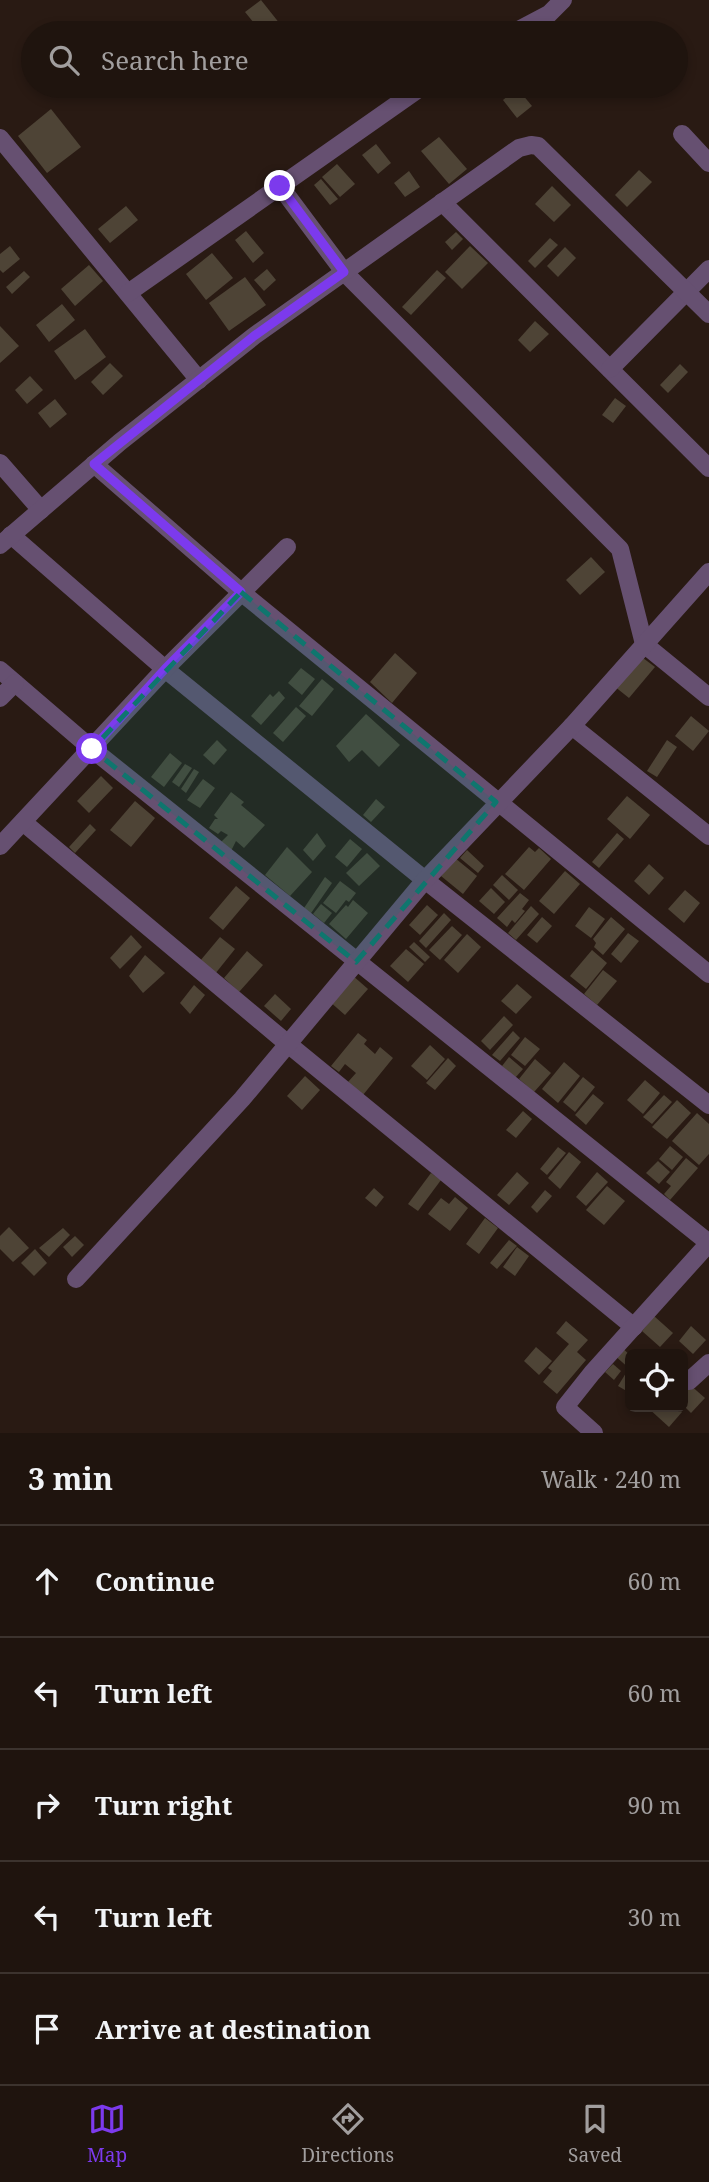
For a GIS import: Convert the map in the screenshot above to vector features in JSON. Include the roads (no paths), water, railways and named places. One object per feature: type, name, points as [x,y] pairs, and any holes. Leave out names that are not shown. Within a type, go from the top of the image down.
[{"type":"street","points":[[536,21],[549,14],[563,0]]},
{"type":"street","points":[[128,293],[406,98]]},
{"type":"street","points":[[682,134],[709,163]]},
{"type":"street","points":[[0,138],[199,380]]},
{"type":"street","points":[[709,314],[538,146],[519,148],[254,336],[94,464],[5,540],[425,880],[709,1105]]},
{"type":"street","points":[[280,186],[344,272],[620,548],[644,644],[709,697]]},
{"type":"street","points":[[442,202],[709,468]]},
{"type":"street","points":[[610,369],[709,269]]},
{"type":"street","points":[[0,463],[41,510]]},
{"type":"street","points":[[94,464],[241,592],[496,803],[709,974]]},
{"type":"street","points":[[0,846],[165,669],[287,547]]},
{"type":"street","points":[[76,1279],[242,1099],[425,880],[572,726],[709,572]]},
{"type":"street","points":[[0,670],[92,749],[709,1243],[565,1407],[594,1433]]},
{"type":"street","points":[[0,698],[15,683]]},
{"type":"street","points":[[572,726],[709,836]]},
{"type":"street","points":[[23,822],[288,1044],[634,1326]]},
{"type":"street","points":[[689,1381],[709,1363]]}]
